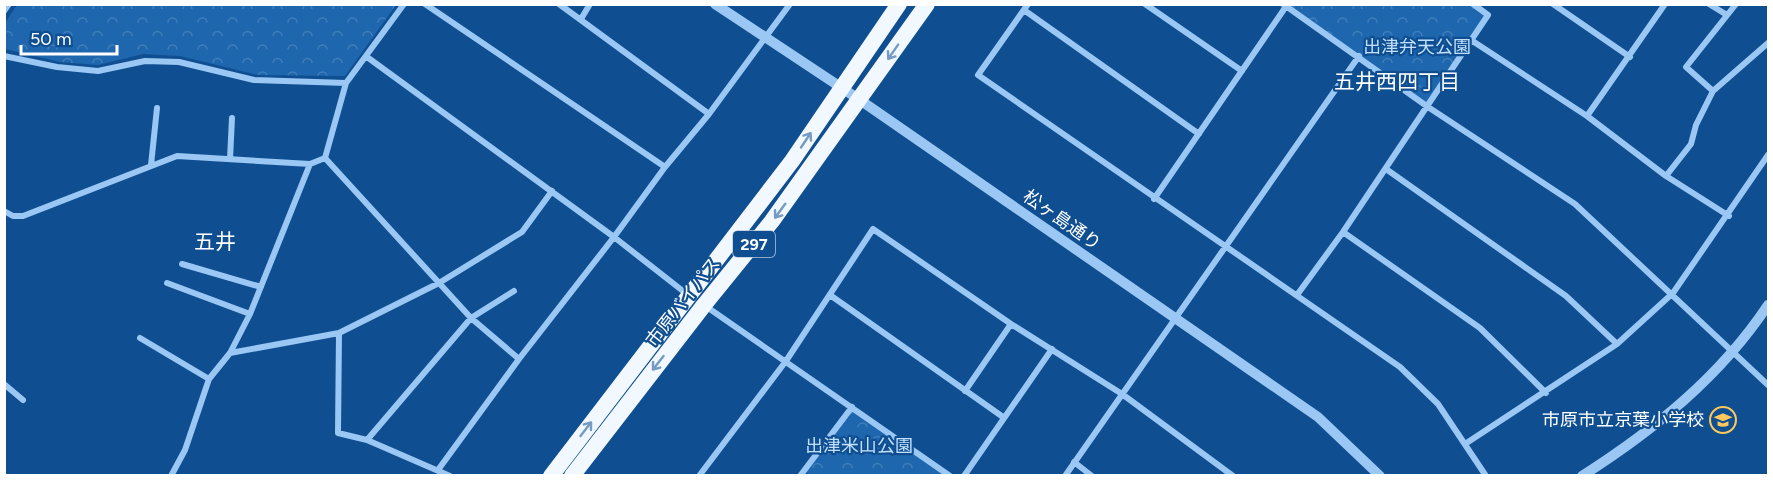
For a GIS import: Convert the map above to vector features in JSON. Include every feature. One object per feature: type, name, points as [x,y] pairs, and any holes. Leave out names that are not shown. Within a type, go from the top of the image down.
[{"type":"highway","name":"市原バイパス","points":[[572,476],[697,301],[758,203],[792,161],[899,4]]},
{"type":"highway","name":"市原バイパス","points":[[551,476],[697,301],[772,222],[927,4]]},
{"type":"street","points":[[4,11],[9,4]]},
{"type":"street","points":[[325,158],[346,83],[404,4]]},
{"type":"street","points":[[425,4],[664,167]]},
{"type":"street","points":[[559,4],[710,114]]},
{"type":"street","points":[[580,19],[590,4]]},
{"type":"street","name":"松ヶ島通り","points":[[715,4],[860,100],[1318,417],[1380,476]]},
{"type":"street","points":[[438,470],[664,167],[710,114],[790,4]]},
{"type":"street","points":[[1145,4],[1242,70]]},
{"type":"street","points":[[1297,295],[1386,169],[1488,15],[1473,4]]},
{"type":"street","points":[[1553,4],[1630,57]]},
{"type":"street","points":[[1587,116],[1665,4]]},
{"type":"street","points":[[1709,4],[1727,15]]},
{"type":"street","points":[[1713,91],[1686,67],[1736,4]]},
{"type":"street","points":[[1154,199],[1286,5],[1428,107],[1575,204],[1735,351],[1768,385]]},
{"type":"street","points":[[1198,134],[1026,7],[978,75],[1154,199],[1400,367],[1437,404],[1486,476]]},
{"type":"street","points":[[1471,40],[1587,116],[1666,176],[1729,216]]},
{"type":"street","points":[[1666,176],[1691,144],[1696,125],[1713,91],[1768,44]]},
{"type":"street","points":[[4,56],[57,68],[98,71],[144,61],[179,62],[254,80],[346,83]]},
{"type":"street","points":[[1065,476],[1359,56]]},
{"type":"street","points":[[367,57],[552,191],[697,301],[950,476]]},
{"type":"street","points":[[151,165],[157,108]]},
{"type":"street","points":[[230,159],[232,118]]},
{"type":"street","points":[[1465,444],[1546,393],[1617,344],[1673,293],[1729,216],[1768,155]]},
{"type":"street","points":[[4,211],[13,216],[23,216],[177,156],[310,164],[325,158]]},
{"type":"street","points":[[325,158],[471,318],[519,359]]},
{"type":"street","points":[[171,476],[185,450],[209,380],[231,353],[250,314],[310,164]]},
{"type":"street","points":[[1386,169],[1566,296],[1617,344]]},
{"type":"street","points":[[231,353],[339,333],[439,283],[522,232],[552,191]]},
{"type":"street","points":[[699,476],[786,361],[873,229],[1011,324],[1122,394],[1233,476]]},
{"type":"street","points":[[1343,232],[1480,328],[1546,393]]},
{"type":"street","points":[[182,264],[261,287]]},
{"type":"street","points":[[167,283],[250,314]]},
{"type":"street","points":[[367,440],[471,318],[514,291]]},
{"type":"street","points":[[830,295],[1003,417]]},
{"type":"street","points":[[1582,476],[1652,428],[1695,392],[1735,351],[1768,305]]},
{"type":"street","points":[[965,391],[1011,324]]},
{"type":"street","points":[[339,333],[338,433],[367,440],[450,476]]},
{"type":"street","points":[[140,338],[209,380]]},
{"type":"street","points":[[964,476],[1052,349]]},
{"type":"street","points":[[4,384],[24,400]]},
{"type":"street","points":[[811,476],[802,473],[852,407]]},
{"type":"street","points":[[1074,462],[1092,476]]},
{"type":"green space","name":"出津弁天公園","points":[[1288,4],[1473,4],[1488,15],[1428,107]]},
{"type":"green space","points":[[17,5],[396,5],[345,76],[258,75],[180,56],[143,54],[98,65],[60,62],[5,49],[5,23]]},
{"type":"green space","name":"出津米山公園","points":[[852,407],[951,475],[811,476],[804,471]]},
{"type":"place","name":"市原市立京葉小学校","points":[[1723,420]]},
{"type":"district","name":"五井西四丁目","points":[[1397,82]]},
{"type":"district","name":"五井","points":[[215,242]]}]
